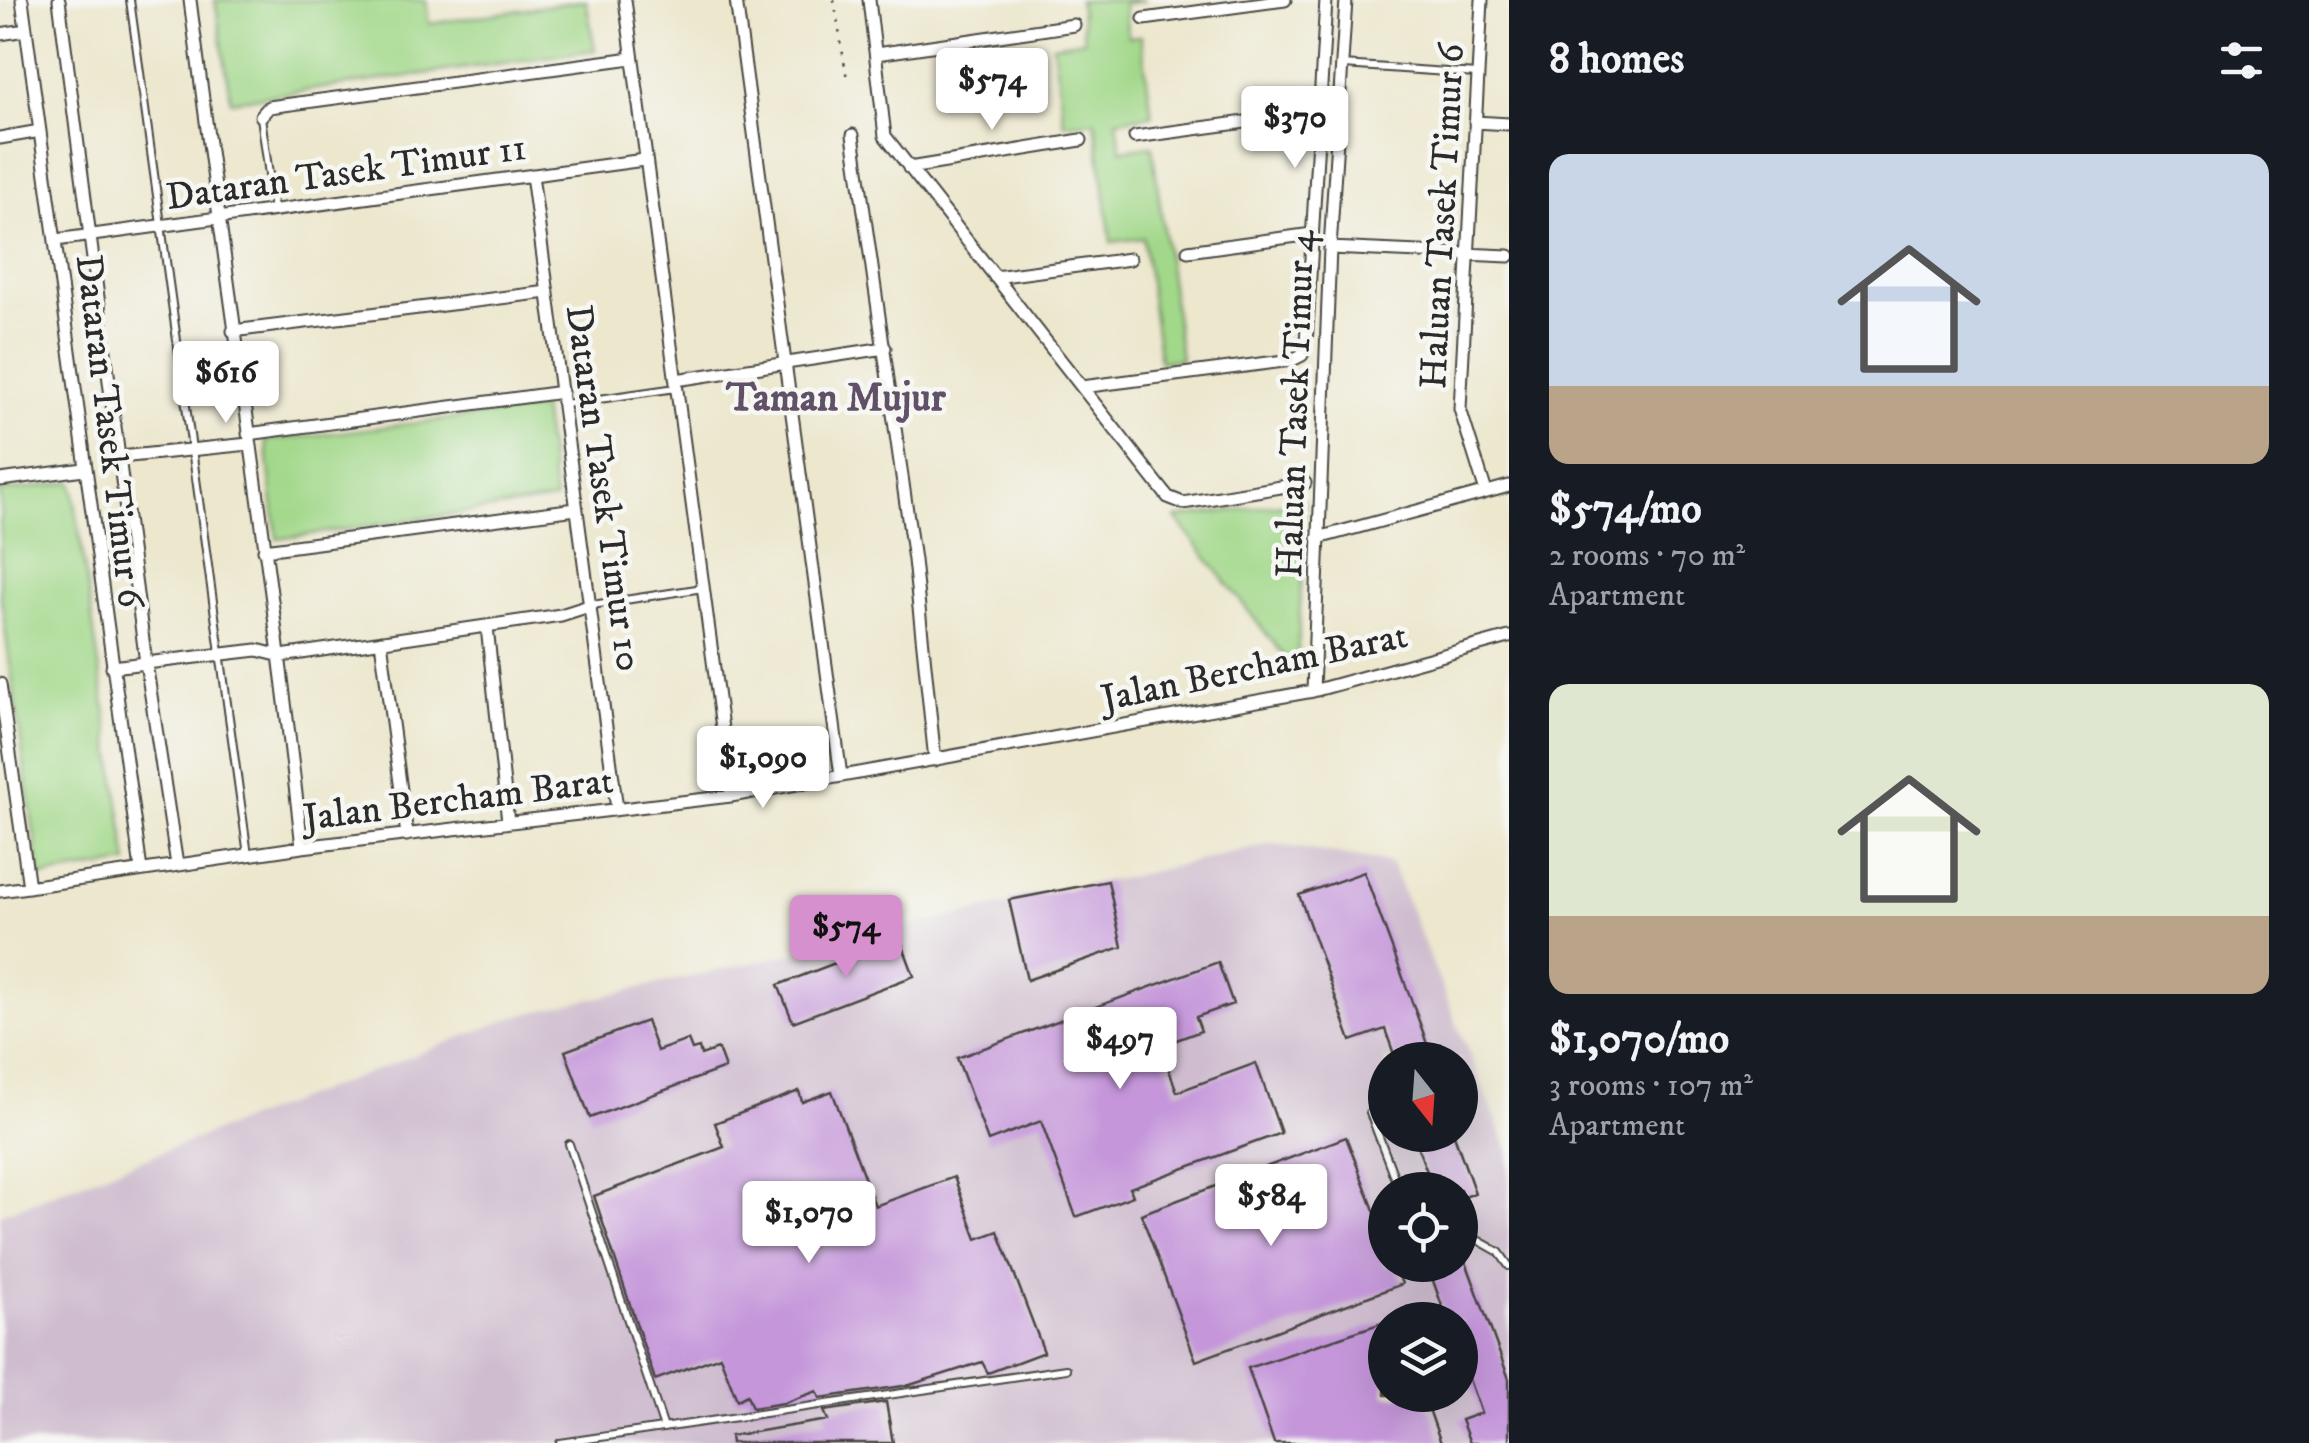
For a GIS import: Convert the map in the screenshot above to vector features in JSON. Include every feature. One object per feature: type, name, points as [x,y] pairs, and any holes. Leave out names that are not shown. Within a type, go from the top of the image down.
[{"type":"street","name":"Dataran Tasek Timur 6","points":[[22,0],[141,870]]},
{"type":"street","name":"Dataran Tasek Timur 6","points":[[59,0],[146,663],[177,865]]},
{"type":"street","points":[[190,0],[233,332],[281,656],[302,847]]},
{"type":"street","points":[[625,0],[730,796]]},
{"type":"street","points":[[736,0],[841,776]]},
{"type":"street","points":[[869,0],[885,136],[1174,502],[1305,483]]},
{"type":"street","points":[[1144,18],[1286,0]]},
{"type":"street","points":[[1082,387],[1298,358],[1306,345],[1326,0]]},
{"type":"street","name":"Haluan Tasek Timur 4","points":[[1313,691],[1330,248],[1346,0]]},
{"type":"street","name":"Haluan Tasek Timur 6","points":[[1482,0],[1460,409],[1486,492]]},
{"type":"street","points":[[876,54],[1074,26]]},
{"type":"street","points":[[0,34],[26,30]]},
{"type":"street","points":[[261,116],[270,107],[632,58]]},
{"type":"street","points":[[1135,136],[1319,112]]},
{"type":"street","points":[[1475,122],[1509,124]]},
{"type":"street","points":[[0,138],[40,131]]},
{"type":"street","points":[[853,135],[914,560],[935,760]]},
{"type":"street","points":[[909,168],[1081,140]]},
{"type":"street","name":"Dataran Tasek Timur 11","points":[[56,240],[644,160]]},
{"type":"street","name":"Dataran Tasek Timur 10","points":[[532,175],[617,809]]},
{"type":"street","points":[[1188,251],[1312,234]]},
{"type":"street","points":[[1330,248],[1509,256]]},
{"type":"street","points":[[995,276],[1130,259]]},
{"type":"street","points":[[233,332],[548,292]]},
{"type":"street","points":[[677,384],[884,348]]},
{"type":"street","points":[[120,457],[563,398]]},
{"type":"street","points":[[0,480],[84,469]]},
{"type":"street","points":[[1318,538],[1509,486]]},
{"type":"street","points":[[264,550],[576,508]]},
{"type":"street","points":[[112,667],[264,650],[281,656],[562,616],[592,604]]},
{"type":"street","points":[[486,627],[508,822]]},
{"type":"street","name":"Jalan Bercham Barat","points":[[0,890],[302,847],[730,796],[1313,691],[1509,637]]},
{"type":"street","points":[[381,640],[407,834]]},
{"type":"street","points":[[0,689],[28,887]]},
{"type":"lane","points":[[130,0],[248,855]]},
{"type":"lane","points":[[1344,65],[1478,74]]},
{"type":"lane","points":[[261,116],[274,211]]},
{"type":"lane","points":[[563,398],[677,384]]},
{"type":"lane","points":[[592,604],[705,588]]},
{"type":"lane","points":[[568,1144],[664,1428]]},
{"type":"lane","points":[[1478,1240],[1499,1252],[1509,1266]]},
{"type":"lane","points":[[560,1443],[1066,1369]]},
{"type":"path","points":[[834,0],[848,79]]},
{"type":"shaded area","points":[[1273,844],[1391,863],[1464,1042],[1368,1042],[1368,1152],[1478,1152],[1478,1075],[1509,1151],[1509,1443],[0,1443],[0,1214],[517,1016]]},
{"type":"green space","points":[[215,0],[426,0],[429,24],[586,0],[595,50],[231,101]]},
{"type":"green space","points":[[1079,0],[1145,0],[1124,4],[1128,37],[1141,36],[1152,115],[1117,120],[1121,150],[1152,146],[1181,359],[1160,362],[1143,238],[1111,242],[1095,121],[1064,124],[1053,45],[1084,40]]},
{"type":"green space","points":[[542,408],[555,500],[277,539],[266,441]]},
{"type":"green space","points":[[72,482],[128,863],[40,877],[0,592],[0,492]]},
{"type":"green space","points":[[1305,501],[1297,673],[1176,518]]},
{"type":"building","points":[[1364,872],[1426,1042],[1390,1042],[1385,1029],[1351,1041],[1299,895]]},
{"type":"building","points":[[1108,881],[1122,947],[1027,980],[1009,900]]},
{"type":"building","points":[[900,938],[914,976],[793,1022],[778,985]]},
{"type":"building","points":[[1218,962],[1233,1004],[1196,1017],[1201,1031],[1160,1046],[1177,1092],[1256,1063],[1281,1133],[1130,1188],[1133,1196],[1076,1217],[1041,1121],[988,1141],[957,1058]]},
{"type":"building","points":[[646,1021],[657,1051],[688,1040],[692,1050],[699,1048],[701,1055],[718,1049],[725,1068],[590,1118],[565,1051]]},
{"type":"building","points":[[799,1091],[802,1102],[832,1091],[875,1206],[954,1177],[977,1239],[998,1231],[1044,1352],[988,1373],[982,1362],[910,1385],[820,1398],[817,1391],[784,1403],[752,1408],[747,1395],[737,1400],[720,1356],[655,1380],[594,1196],[724,1147],[715,1123]]},
{"type":"building","points":[[1346,1137],[1368,1195],[1368,1282],[1402,1284],[1196,1361],[1141,1214]]},
{"type":"building","points":[[1419,1152],[1460,1152],[1467,1172],[1427,1172]]},
{"type":"building","points":[[1433,1282],[1473,1282],[1509,1379],[1509,1443],[1470,1443],[1461,1420],[1481,1413],[1478,1302],[1441,1302]]},
{"type":"building","points":[[1368,1328],[1368,1412],[1430,1412],[1441,1443],[1274,1443],[1248,1368]]},
{"type":"building","points":[[886,1402],[893,1443],[731,1443],[730,1436],[828,1420],[824,1411]]},
{"type":"district","name":"Taman Mujur","points":[[836,396]]}]
